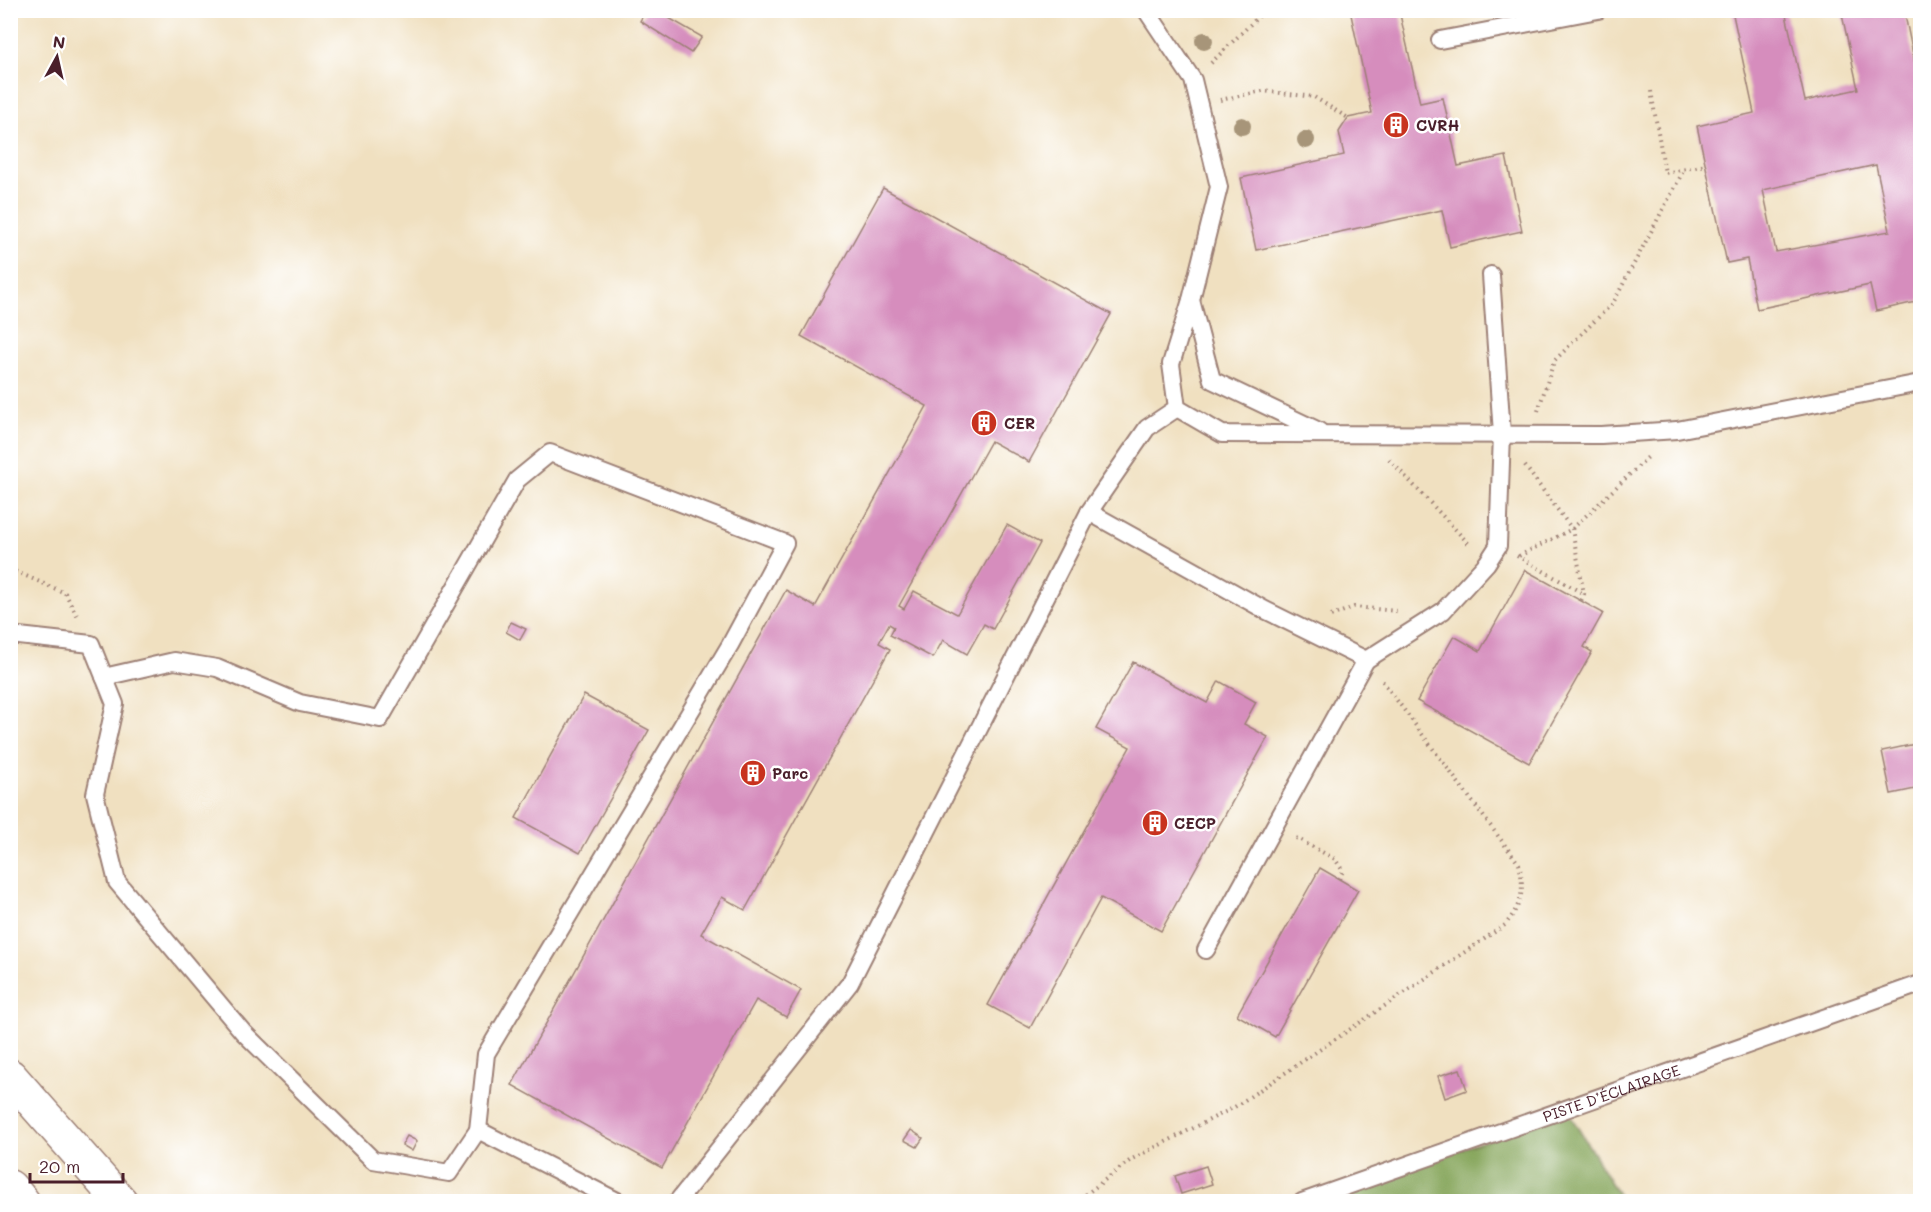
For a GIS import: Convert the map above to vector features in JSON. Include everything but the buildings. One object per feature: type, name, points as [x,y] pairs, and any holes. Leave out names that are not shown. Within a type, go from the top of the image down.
[{"type":"highway","points":[[10,1076],[120,1202]]},
{"type":"highway","points":[[10,1187],[23,1202]]},
{"type":"lane","points":[[1146,10],[1193,80],[1219,187],[1191,300],[1171,364],[1177,408]]},
{"type":"lane","points":[[1440,40],[1598,10]]},
{"type":"lane","points":[[1206,950],[1366,660],[1443,610],[1487,563],[1498,546],[1502,434],[1491,275]]},
{"type":"lane","points":[[1191,300],[1212,380],[1326,434]]},
{"type":"lane","points":[[1177,408],[1222,434],[1601,435],[1677,430],[1920,383]]},
{"type":"lane","points":[[677,1202],[850,983],[1089,512],[1147,428],[1177,408]]},
{"type":"lane","points":[[10,635],[91,644],[104,677],[115,704],[95,794],[117,882],[243,1032],[373,1160],[448,1173],[478,1130],[486,1054],[730,645],[785,543],[550,453],[517,480],[380,719],[300,703],[217,668],[174,661],[104,677]]},
{"type":"lane","points":[[1089,512],[1265,610],[1302,626],[1366,660]]},
{"type":"lane","name":"PISTE D’ÉCLAIRAGE","points":[[1302,1202],[1920,984]]},
{"type":"lane","points":[[478,1130],[619,1202]]},
{"type":"path","points":[[1193,80],[1265,10]]},
{"type":"path","points":[[1199,105],[1263,91],[1314,98],[1348,118]]},
{"type":"path","points":[[1651,91],[1665,173],[1706,165]]},
{"type":"path","points":[[1530,435],[1554,361],[1613,303],[1684,170]]},
{"type":"path","points":[[1517,557],[1572,529],[1677,430]]},
{"type":"path","points":[[1365,434],[1487,563]]},
{"type":"path","points":[[1502,434],[1572,529],[1584,594],[1581,601]]},
{"type":"path","points":[[1498,546],[1584,594]]},
{"type":"path","points":[[10,569],[65,593],[91,644]]},
{"type":"path","points":[[1302,626],[1354,607],[1403,612],[1443,610]]},
{"type":"path","points":[[1076,1202],[1132,1159],[1233,1108],[1505,926],[1518,909],[1523,885],[1519,864],[1366,660]]},
{"type":"path","points":[[1274,826],[1335,859],[1343,871],[1339,879]]},
{"type":"green space","points":[[1569,1113],[1622,1201],[1300,1202]]},
{"type":"place","name":"CVRH","points":[[1396,125]]},
{"type":"place","name":"CER","points":[[984,423]]},
{"type":"place","name":"Parc","points":[[753,773]]},
{"type":"place","name":"CECP","points":[[1155,823]]}]
